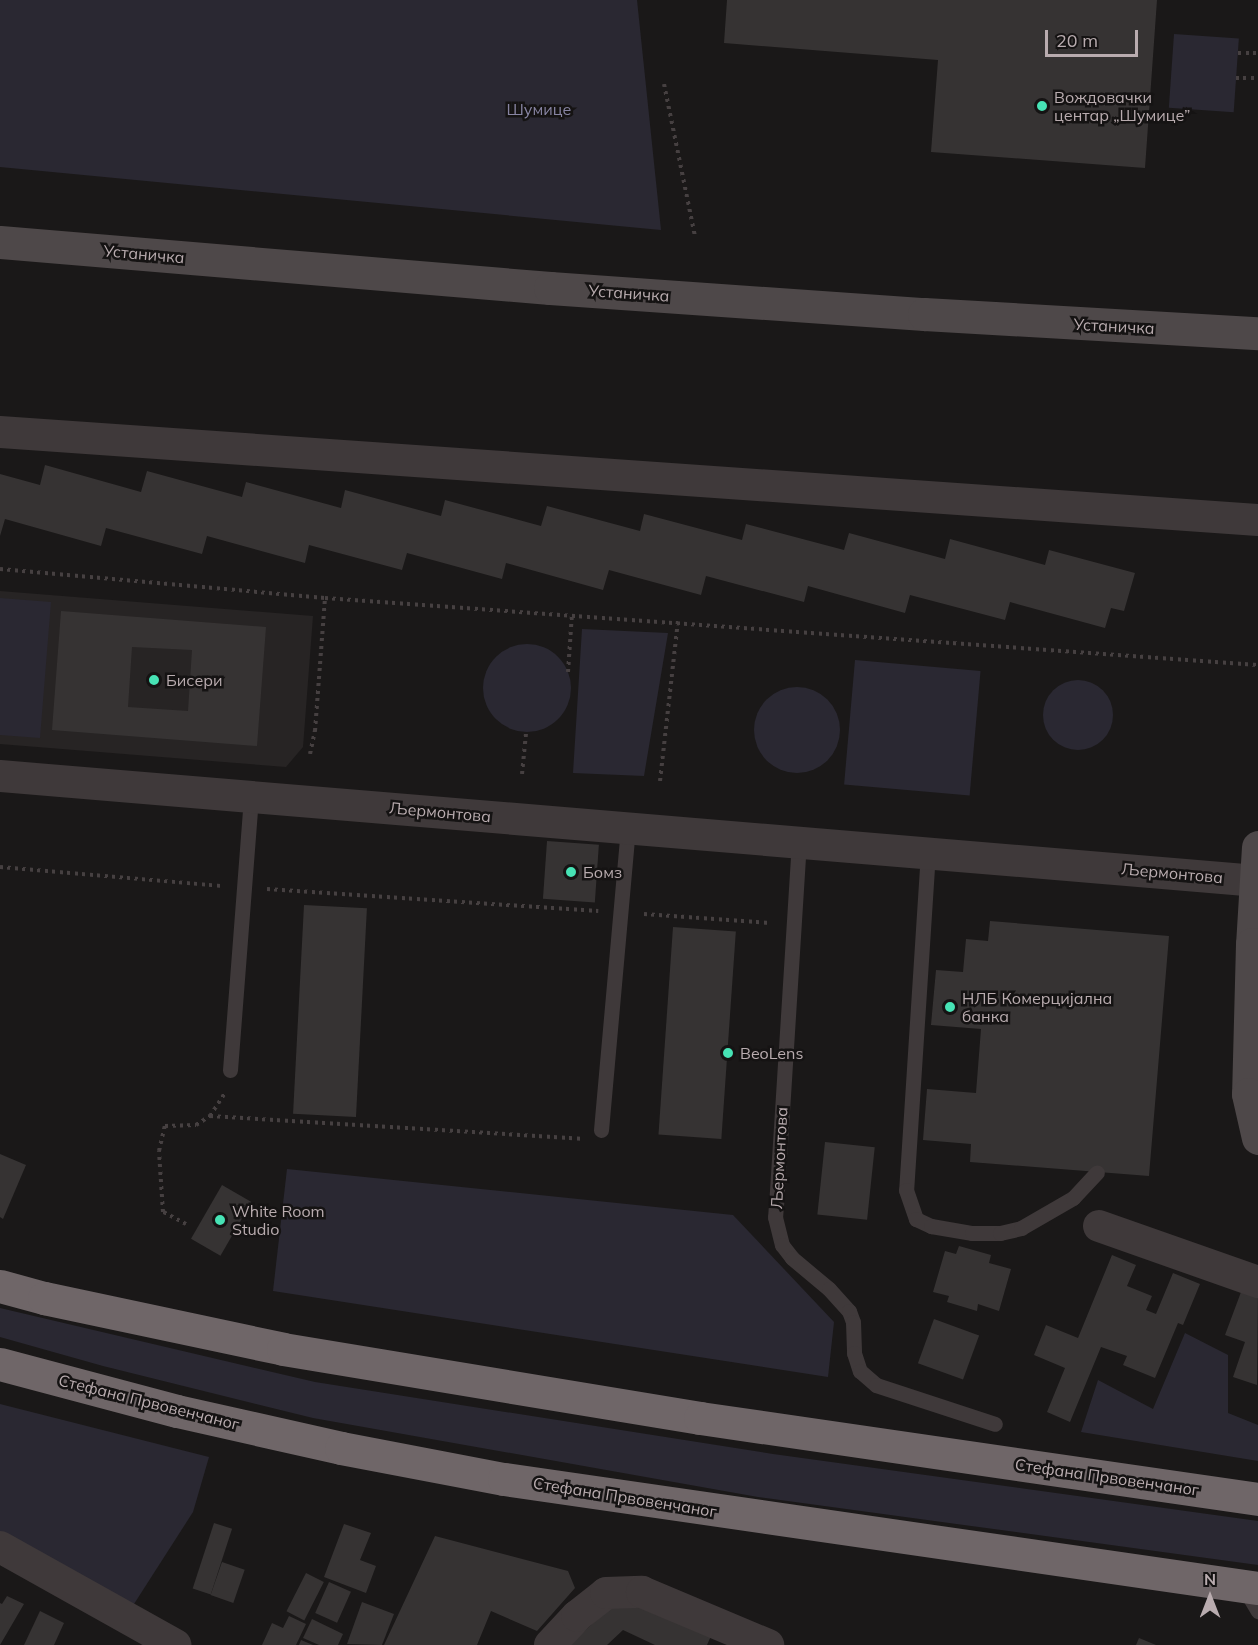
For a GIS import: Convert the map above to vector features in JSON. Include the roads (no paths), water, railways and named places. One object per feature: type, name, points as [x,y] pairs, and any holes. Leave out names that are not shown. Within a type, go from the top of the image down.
[{"type":"highway","name":"Стефана Првовенчаног","points":[[0,1286],[44,1298],[283,1349],[700,1418],[1258,1499]]},
{"type":"highway","name":"Стефана Првовенчаног","points":[[0,1364],[199,1416],[341,1448],[504,1479],[1253,1595]]},
{"type":"main road","name":"Устаничка","points":[[0,242],[562,288],[912,313],[1258,333]]},
{"type":"main road","points":[[1258,847],[1248,1094],[1258,1138]]},
{"type":"street","points":[[0,432],[1258,520]]},
{"type":"street","name":"Љермонтова","points":[[0,776],[1257,881]]},
{"type":"street","points":[[1099,1226],[1258,1282]]},
{"type":"street","points":[[0,1547],[176,1645]]},
{"type":"street","points":[[550,1645],[577,1616],[606,1593],[642,1592],[768,1645]]},
{"type":"lane","points":[[230,1070],[251,796]]},
{"type":"lane","points":[[601,1130],[628,827]]},
{"type":"lane","name":"Љермонтова","points":[[799,841],[776,1204],[776,1217],[782,1245],[792,1258],[829,1289],[849,1311],[853,1322],[854,1353],[860,1371],[876,1385],[995,1424]]},
{"type":"lane","points":[[928,852],[906,1190],[916,1219],[930,1226],[972,1233],[1000,1233],[1021,1228],[1059,1208],[1081,1192],[1097,1172]]},
{"type":"place","name":"Вождовачки центар „Шумице”","points":[[1042,106]]},
{"type":"place","name":"Бисери","points":[[154,680]]},
{"type":"place","name":"Бомз","points":[[571,872]]},
{"type":"place","name":"НЛБ Комерцијална банка","points":[[950,1007]]},
{"type":"place","name":"BeoLens","points":[[728,1053]]},
{"type":"place","name":"White Room Studio","points":[[220,1220]]},
{"type":"park label","name":"Шумице","points":[[539,109]]}]
